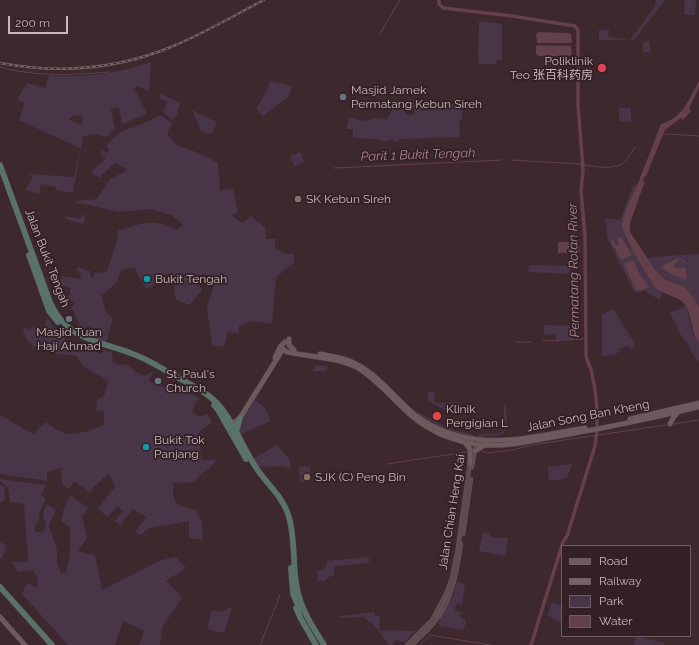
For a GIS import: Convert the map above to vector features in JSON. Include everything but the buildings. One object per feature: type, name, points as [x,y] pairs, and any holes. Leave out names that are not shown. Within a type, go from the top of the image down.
[{"type":"highway","name":"Jalan Bukit Tengah","points":[[0,164],[52,308],[62,322],[84,338],[147,360],[213,398],[227,415],[230,425],[247,460],[255,472],[275,495],[284,513],[289,536],[292,586],[301,614],[324,645]]},
{"type":"highway","name":"Jalan Bukit Tengah","points":[[0,174],[44,297],[52,315],[60,324],[77,338],[90,344],[145,362],[175,379],[210,401],[236,432],[257,470],[276,492],[287,512],[290,523],[297,600]]},
{"type":"highway","points":[[36,296],[44,297]]},
{"type":"highway","points":[[227,415],[234,419],[240,418],[236,432]]},
{"type":"highway","points":[[0,587],[52,645]]},
{"type":"highway","points":[[0,593],[47,645]]},
{"type":"highway","points":[[297,600],[298,614],[316,645]]},
{"type":"highway","points":[[297,600],[328,645]]},
{"type":"highway","name":"Jalan Bukit Tengah","points":[[317,636],[320,645]]},
{"type":"main road","points":[[230,425],[240,418],[276,358],[280,347],[287,340],[294,352],[283,354],[276,358]]},
{"type":"main road","name":"Jalan Song Ban Kheng","points":[[276,358],[280,350],[283,349],[335,360],[358,369],[367,374],[383,388],[413,418],[440,434],[464,442],[507,440],[602,427],[699,407]]},
{"type":"main road","name":"Jalan Song Ban Kheng","points":[[294,352],[349,360],[360,366],[378,380],[417,416],[437,428],[485,445],[513,444],[594,428]]},
{"type":"main road","name":"Jalan Song Ban Kheng","points":[[602,427],[699,403]]},
{"type":"main road","points":[[660,416],[666,419],[670,424],[678,412]]},
{"type":"main road","points":[[464,442],[470,449],[470,464]]},
{"type":"main road","name":"Jalan Chian Heng Kai","points":[[412,645],[442,612],[454,583],[466,512],[475,442]]},
{"type":"main road","name":"Jalan Chian Heng Kai","points":[[407,645],[437,613],[453,574],[470,464],[475,442]]},
{"type":"main road","points":[[475,451],[485,445]]},
{"type":"main road","points":[[448,577],[453,574]]},
{"type":"main road","points":[[454,583],[460,580]]},
{"type":"main road","points":[[0,617],[25,645]]},
{"type":"main road","points":[[0,621],[21,645]]},
{"type":"green space","points":[[656,0],[665,0],[634,40],[630,40],[655,6]]},
{"type":"green space","points":[[685,0],[696,0],[694,15],[684,15]]},
{"type":"green space","points":[[479,21],[502,24],[502,60],[497,60],[496,64],[478,64]]},
{"type":"green space","points":[[599,30],[610,30],[607,34],[609,37],[630,40],[599,40]]},
{"type":"green space","points":[[650,41],[650,52],[643,52],[643,43]]},
{"type":"green space","points":[[151,62],[149,91],[138,86],[134,88],[147,114],[122,124],[119,108],[111,109],[115,128],[107,137],[97,134],[83,136],[73,193],[56,190],[56,187],[41,184],[39,194],[25,190],[33,177],[29,174],[74,177],[80,148],[19,120],[25,103],[17,99],[27,83],[45,88],[49,75],[76,76],[101,74],[125,70]],"holes":[[[75,115],[83,117],[82,125],[68,119]]]},
{"type":"green space","points":[[270,81],[292,86],[289,96],[263,116],[256,109],[265,94]]},
{"type":"green space","points":[[159,93],[180,103],[177,114],[173,120],[163,112],[167,102],[160,99]]},
{"type":"green space","points":[[413,103],[462,104],[462,119],[459,120],[460,137],[400,139],[397,142],[390,140],[384,142],[379,139],[353,138],[353,129],[346,129],[349,117],[364,121],[377,118],[387,119],[393,109],[403,109],[408,115],[415,114]]},
{"type":"green space","points":[[619,108],[631,108],[631,122],[619,121]]},
{"type":"green space","points":[[192,110],[217,122],[211,134],[201,131]]},
{"type":"green space","points":[[160,115],[172,123],[167,134],[177,145],[204,155],[218,163],[220,190],[233,189],[238,211],[232,216],[243,223],[251,216],[265,227],[266,239],[275,239],[275,248],[283,253],[294,254],[294,263],[276,277],[272,324],[252,321],[239,326],[239,334],[228,331],[224,347],[212,345],[207,308],[216,278],[204,274],[197,280],[202,291],[189,305],[176,300],[174,290],[177,280],[169,274],[159,275],[161,282],[146,289],[134,268],[121,270],[116,283],[102,295],[106,311],[113,318],[106,343],[91,339],[96,330],[87,326],[85,329],[77,325],[80,324],[71,307],[75,303],[72,300],[67,300],[67,296],[70,295],[70,288],[53,283],[63,276],[80,279],[81,275],[76,267],[90,271],[90,276],[94,278],[95,272],[101,273],[107,271],[116,245],[118,231],[148,223],[161,224],[177,230],[183,225],[171,215],[152,209],[119,212],[78,204],[76,201],[97,199],[110,179],[128,170],[115,163],[99,178],[91,172],[106,158],[100,154],[101,150],[107,153],[109,149],[106,146],[120,132],[149,121]]},
{"type":"green space","points":[[300,152],[304,162],[294,166],[290,156]]},
{"type":"green space","points":[[638,183],[622,221],[644,271],[656,287],[662,292],[660,300],[645,291],[635,293],[608,240],[605,218],[620,220],[633,186]]},
{"type":"green space","points":[[82,213],[85,218],[84,224],[65,219],[65,216],[81,219]]},
{"type":"green space","points":[[699,254],[699,308],[696,301],[685,287],[664,279],[656,271],[648,259],[653,257]]},
{"type":"green space","points":[[531,265],[570,266],[570,274],[530,272],[528,271],[528,267]]},
{"type":"green space","points":[[686,306],[692,330],[699,343],[699,362],[681,335],[670,313]]},
{"type":"green space","points":[[612,309],[635,344],[634,347],[630,349],[628,346],[619,349],[620,351],[617,352],[617,354],[604,356],[602,354],[602,314]]},
{"type":"green space","points":[[47,318],[56,330],[72,346],[88,348],[102,354],[103,350],[112,353],[113,362],[120,365],[126,364],[137,373],[146,376],[151,372],[153,373],[149,380],[154,384],[166,387],[176,385],[200,399],[197,401],[192,411],[199,417],[207,414],[212,422],[199,432],[201,460],[218,460],[193,482],[173,483],[173,496],[180,505],[196,510],[202,522],[203,540],[189,538],[189,521],[149,528],[141,535],[135,532],[146,517],[133,509],[120,525],[115,521],[123,511],[117,506],[108,517],[98,509],[115,487],[109,473],[89,492],[74,481],[69,489],[62,484],[61,468],[47,472],[47,481],[0,474],[0,415],[33,434],[45,422],[59,431],[68,434],[85,432],[104,424],[104,410],[96,411],[97,399],[104,396],[108,381],[84,367],[76,356],[57,354],[34,347],[25,338],[26,335],[23,334],[24,328],[31,330],[32,326],[43,329]]},
{"type":"green space","points":[[544,325],[573,326],[573,339],[556,340],[556,334],[544,335]]},
{"type":"green space","points":[[316,365],[328,366],[325,371],[313,371]]},
{"type":"green space","points":[[428,392],[434,392],[435,403],[459,402],[461,404],[461,408],[450,409],[450,413],[428,401]]},
{"type":"green space","points":[[255,400],[266,409],[271,421],[239,435],[239,425]]},
{"type":"green space","points":[[504,404],[506,405],[506,421],[504,432],[501,435],[479,437],[479,434],[500,433],[504,430]]},
{"type":"green space","points":[[416,411],[443,426],[472,434],[473,436],[444,430],[431,421],[420,416]]},
{"type":"green space","points":[[277,445],[290,460],[290,469],[284,466],[258,467],[252,459]]},
{"type":"green space","points":[[572,464],[567,478],[549,481],[548,467]]},
{"type":"green space","points":[[310,466],[311,481],[300,482],[299,467]]},
{"type":"green space","points":[[0,479],[46,485],[41,495],[46,498],[40,511],[39,521],[35,524],[35,532],[44,532],[46,524],[43,514],[47,504],[56,510],[49,525],[57,550],[57,562],[61,573],[66,573],[70,552],[70,527],[61,521],[63,511],[70,495],[88,508],[82,517],[87,538],[78,550],[83,553],[95,555],[102,590],[161,560],[176,557],[186,568],[166,581],[180,595],[181,600],[162,627],[160,645],[139,645],[144,631],[123,621],[115,645],[68,645],[22,594],[27,583],[37,588],[38,579],[33,570],[18,572],[12,562],[28,562],[24,504],[10,502],[8,488],[0,481]]},
{"type":"green space","points":[[0,485],[4,487],[5,500],[0,503]]},
{"type":"green space","points":[[483,532],[489,533],[490,537],[508,538],[505,556],[479,551]]},
{"type":"green space","points":[[0,542],[7,546],[2,559],[0,558]]},
{"type":"green space","points":[[369,557],[369,563],[335,566],[334,575],[330,576],[325,581],[317,581],[317,571],[322,570],[327,566],[327,561]]},
{"type":"green space","points":[[457,582],[465,584],[462,605],[456,604],[455,611],[461,612],[460,616],[462,619],[466,620],[464,630],[440,626],[438,623],[452,598]]},
{"type":"green space","points":[[552,603],[561,605],[561,622],[547,615]]},
{"type":"green space","points":[[228,607],[232,608],[224,633],[207,629],[212,610],[223,612]]},
{"type":"green space","points":[[375,612],[375,616],[380,616],[379,630],[415,631],[405,642],[395,640],[393,645],[389,645],[378,630],[364,617],[340,618],[340,616]]},
{"type":"green space","points":[[636,637],[664,643],[664,645],[634,645]]},
{"type":"water","points":[[538,32],[569,33],[571,34],[572,42],[537,43],[536,34]]},
{"type":"water","points":[[536,46],[571,46],[572,55],[538,56],[536,54]]},
{"type":"water","points":[[699,81],[699,88],[689,108],[691,111],[683,120],[681,118],[665,130],[646,176],[640,178],[661,124],[669,121],[680,112]]},
{"type":"water","points":[[645,181],[630,223],[630,232],[656,271],[664,279],[685,287],[696,301],[699,308],[699,343],[694,334],[690,315],[686,306],[680,300],[657,289],[654,286],[623,230],[622,222],[628,205],[638,183]]},
{"type":"water","points":[[621,237],[632,255],[621,260],[611,241],[613,240],[616,246],[619,244],[617,238]]},
{"type":"water","points":[[558,242],[577,242],[577,245],[580,245],[580,253],[558,253]]},
{"type":"water","points":[[675,259],[681,259],[685,261],[684,264],[682,260],[678,260],[674,267],[686,268],[687,277],[685,280],[662,268],[664,264]]},
{"type":"water","points":[[633,260],[640,275],[650,288],[637,291],[624,264]]},
{"type":"waterway","points":[[380,34],[400,0]]},
{"type":"waterway","name":"Permatang Rotan River","points":[[439,0],[439,4],[443,8],[512,16],[575,26],[578,30],[578,105],[583,169],[581,191],[585,237],[586,354],[595,392],[597,428],[595,446],[567,536],[562,545]]},
{"type":"waterway","points":[[0,67],[41,74],[110,72]]},
{"type":"waterway","points":[[662,135],[670,134],[699,136]]},
{"type":"waterway","name":"Parit 1 Bukit Tengah","points":[[511,160],[613,167],[623,163],[635,147]]},
{"type":"waterway","name":"Parit 1 Bukit Tengah","points":[[334,168],[502,160]]},
{"type":"waterway","points":[[639,186],[644,173]]},
{"type":"waterway","points":[[543,341],[585,339]]},
{"type":"waterway","points":[[516,342],[531,342]]},
{"type":"waterway","points":[[674,424],[699,420]]},
{"type":"waterway","points":[[481,450],[487,453],[512,450],[537,444],[666,425]]},
{"type":"waterway","points":[[387,464],[467,452]]},
{"type":"waterway","name":"Permatang Rotan River","points":[[531,645],[561,548]]},
{"type":"waterway","points":[[274,610],[280,595]]},
{"type":"waterway","points":[[260,645],[273,613]]},
{"type":"waterway","points":[[420,645],[430,635],[491,645]]},
{"type":"railway","points":[[0,63],[65,69],[108,65],[130,60],[183,42],[264,0]]},
{"type":"place","name":"Poliklinik Teo 张百科药房","points":[[602,68]]},
{"type":"place","name":"Masjid Jamek Permatang Kebun Sireh","points":[[343,97]]},
{"type":"place","name":"SK Kebun Sireh","points":[[298,199]]},
{"type":"place","name":"Bukit Tengah","points":[[147,279]]},
{"type":"place","name":"Masjid Tuan Haji Ahmad","points":[[69,319]]},
{"type":"place","name":"St. Paul's Church","points":[[158,381]]},
{"type":"place","name":"Klinik Pergigian L","points":[[437,416]]},
{"type":"place","name":"Bukit Tok Panjang","points":[[146,447]]},
{"type":"place","name":"SJK (C) Peng Bin","points":[[307,477]]}]
